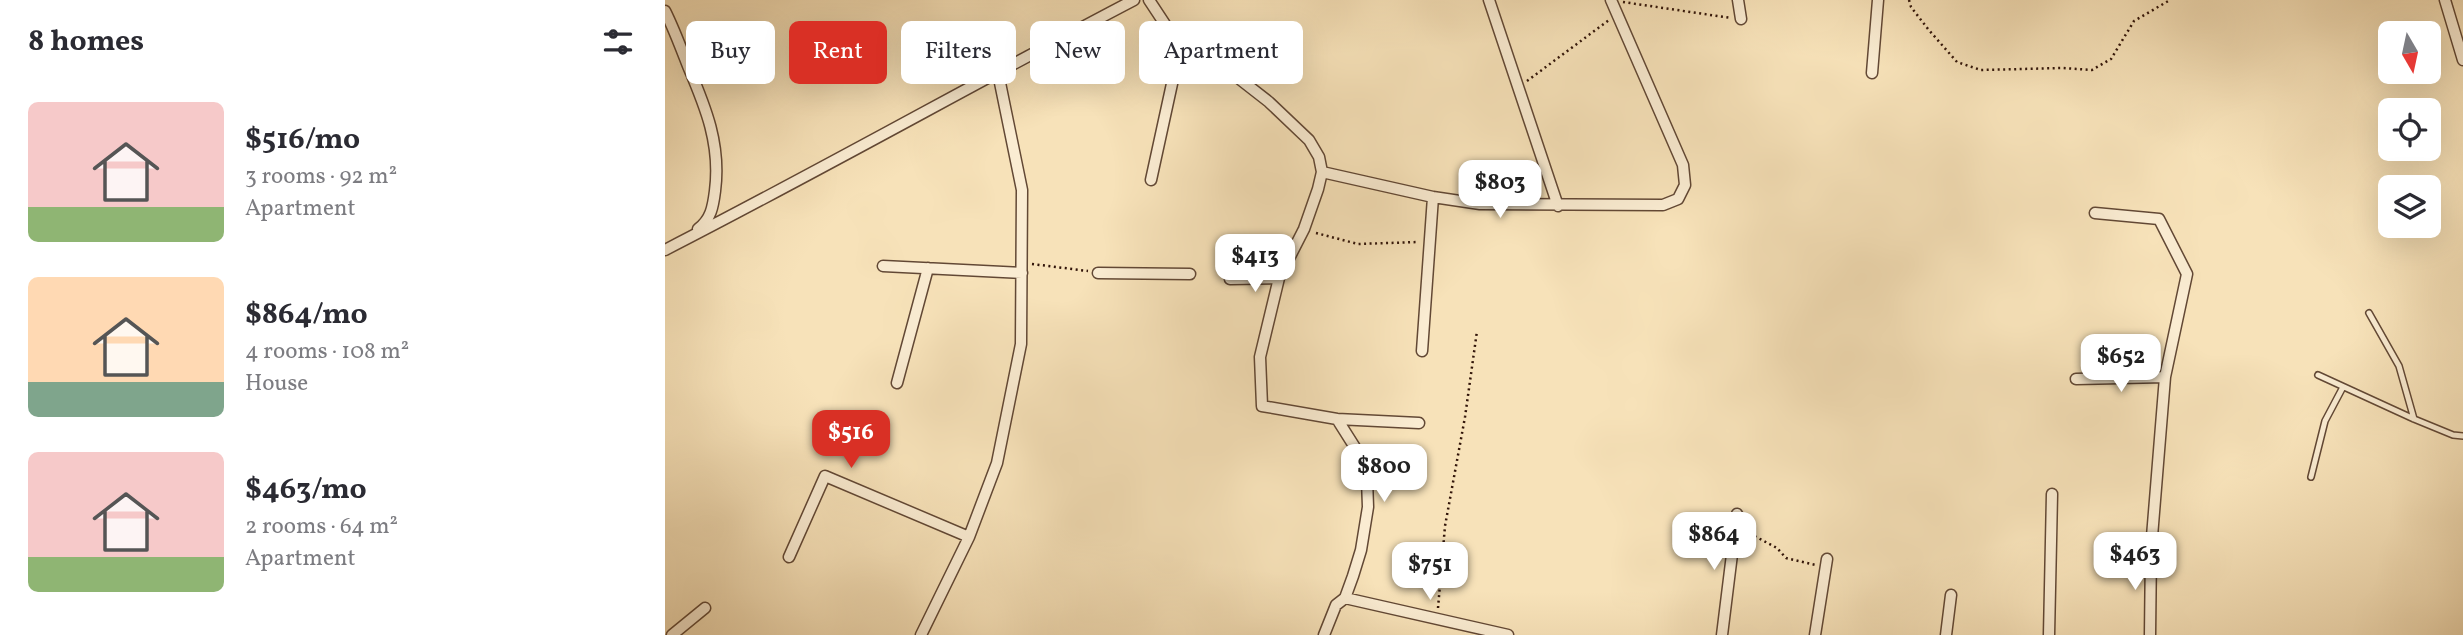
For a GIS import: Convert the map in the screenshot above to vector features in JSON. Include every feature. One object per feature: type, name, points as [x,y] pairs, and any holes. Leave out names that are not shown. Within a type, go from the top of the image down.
[{"type":"street","points":[[1016,62],[1134,0]]},
{"type":"street","points":[[1149,0],[1163,21]]},
{"type":"street","points":[[1489,0],[1558,206]]},
{"type":"street","points":[[1322,172],[1433,197],[1480,204],[1663,205],[1678,199],[1685,185],[1683,165],[1612,0]]},
{"type":"street","points":[[1738,0],[1741,19]]},
{"type":"street","points":[[1871,73],[1878,0]]},
{"type":"street","points":[[2445,0],[2463,60]]},
{"type":"street","points":[[665,11],[706,106],[717,158],[713,208],[707,222],[682,242]]},
{"type":"street","points":[[665,250],[977,84]]},
{"type":"street","points":[[922,635],[969,537],[997,463],[1021,344],[1022,190],[1000,84]]},
{"type":"street","points":[[1151,180],[1172,84]]},
{"type":"street","points":[[1246,84],[1309,140],[1319,157],[1322,172],[1304,229],[1279,278],[1260,357],[1262,407],[1336,419],[1419,423]]},
{"type":"street","points":[[1422,351],[1433,197]]},
{"type":"street","points":[[2095,213],[2159,219],[2187,274],[2165,377],[2151,549],[2150,635]]},
{"type":"street","points":[[883,266],[1022,268]]},
{"type":"street","points":[[897,383],[928,268]]},
{"type":"street","points":[[1098,273],[1190,274]]},
{"type":"street","points":[[1230,279],[1279,278]]},
{"type":"street","points":[[2076,379],[2165,377]]},
{"type":"street","points":[[1324,635],[1336,605],[1345,598],[1361,550],[1369,492],[1361,457],[1336,419]]},
{"type":"street","points":[[789,557],[825,476],[969,537]]},
{"type":"street","points":[[2049,635],[2052,494]]},
{"type":"street","points":[[1722,635],[1737,514]]},
{"type":"street","points":[[1815,635],[1826,563]]},
{"type":"street","points":[[1946,635],[1951,595]]},
{"type":"street","points":[[1345,598],[1508,635]]},
{"type":"street","points":[[672,635],[705,608]]},
{"type":"lane","points":[[2369,313],[2399,366],[2414,419]]},
{"type":"lane","points":[[2318,375],[2414,419],[2453,435],[2463,436]]},
{"type":"lane","points":[[2311,477],[2325,421],[2343,387]]},
{"type":"path","points":[[1612,0],[1741,19]]},
{"type":"path","points":[[1909,0],[1911,7],[1928,29],[1957,62],[1981,70],[2092,69],[2111,59],[2134,20],[2170,0]]},
{"type":"path","points":[[1519,88],[1617,14]]},
{"type":"path","points":[[1304,229],[1358,244],[1430,241]]},
{"type":"path","points":[[1022,268],[1098,273]]},
{"type":"path","points":[[1438,620],[1445,526],[1478,331]]},
{"type":"path","points":[[1736,526],[1777,548],[1786,558],[1826,563]]}]
